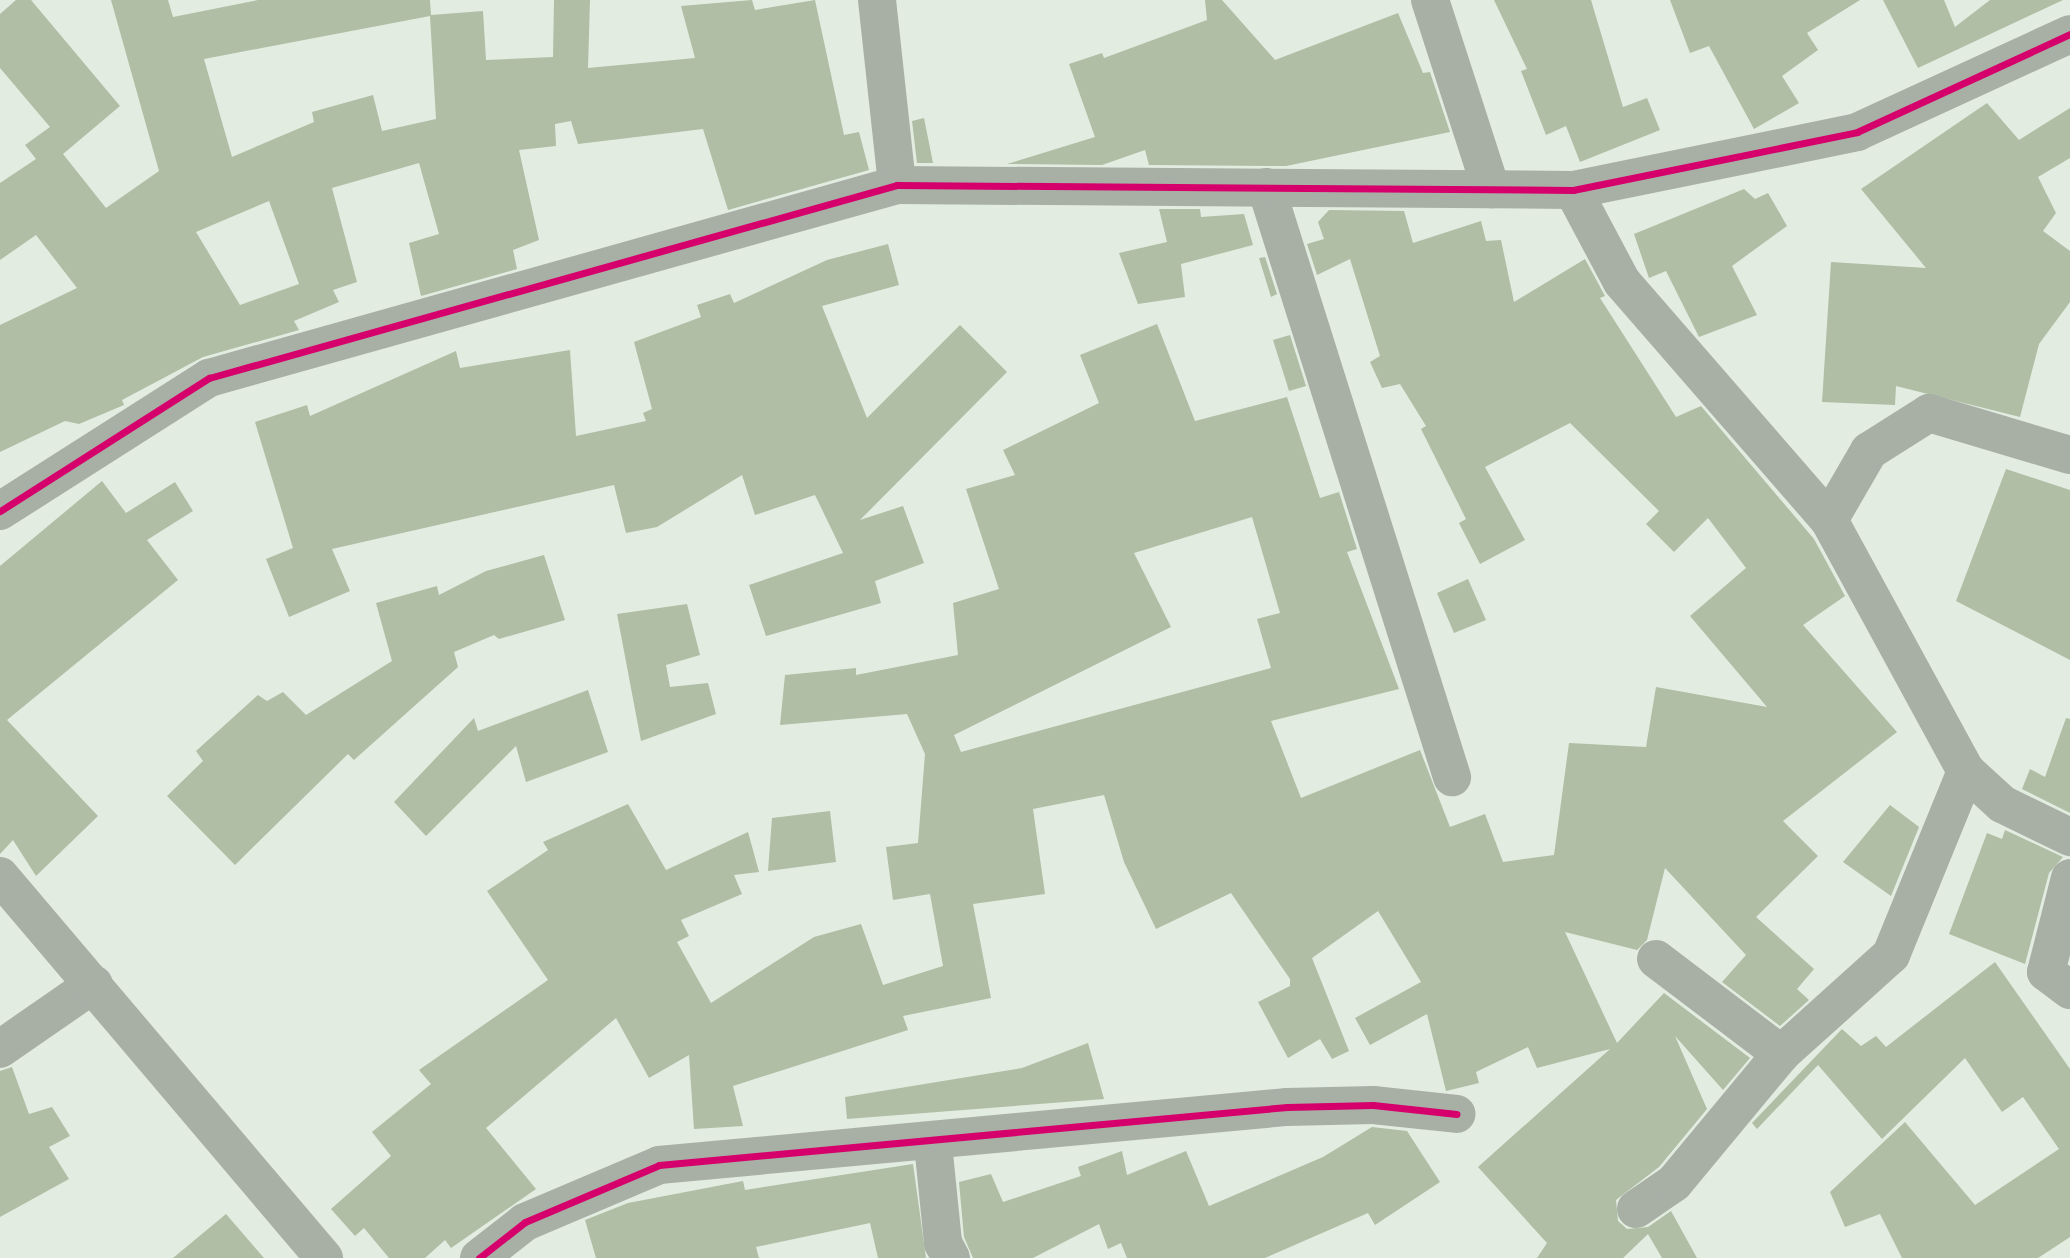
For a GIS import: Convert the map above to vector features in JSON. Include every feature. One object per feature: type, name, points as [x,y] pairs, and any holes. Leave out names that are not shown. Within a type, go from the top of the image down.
[{"type":"street","points":[[877,0],[897,185]]},
{"type":"street","points":[[1430,0],[1491,189]]},
{"type":"street","points":[[0,511],[209,378],[897,185],[1573,190],[1857,132],[2066,44]]},
{"type":"street","points":[[1266,187],[1452,777]]},
{"type":"street","points":[[1573,190],[1622,282],[1829,520],[1966,771],[2002,804],[2070,837]]},
{"type":"street","points":[[1829,520],[1869,451],[1929,413],[2070,455]]},
{"type":"street","points":[[1636,1209],[1674,1183],[1781,1054],[1891,955],[1966,771]]},
{"type":"street","points":[[0,876],[324,1258]]},
{"type":"street","points":[[2070,878],[2046,972],[2070,990]]},
{"type":"street","points":[[1656,959],[1781,1054]]},
{"type":"street","points":[[0,1049],[94,984]]},
{"type":"street","points":[[479,1258],[525,1222],[659,1165],[933,1144],[1287,1107],[1373,1105],[1457,1114]]},
{"type":"street","points":[[933,1144],[943,1242],[951,1258]]},
{"type":"building","points":[[16,0],[31,0],[120,106],[63,154],[106,208],[159,171],[111,0],[168,0],[173,17],[258,0],[430,0],[431,15],[483,11],[486,60],[553,57],[554,0],[590,0],[588,68],[695,58],[681,6],[752,0],[755,10],[815,0],[844,135],[859,132],[869,170],[728,210],[703,129],[578,144],[571,121],[555,124],[556,146],[519,150],[539,240],[513,250],[517,269],[421,296],[409,243],[439,234],[419,163],[332,188],[357,282],[333,290],[339,302],[294,321],[299,330],[203,357],[122,400],[124,405],[79,424],[65,421],[0,452],[0,325],[77,288],[36,235],[0,260],[0,183],[36,159],[25,145],[50,127],[0,68],[0,14]],"holes":[[[430,16],[436,119],[382,131],[373,95],[312,112],[314,122],[232,157],[204,59]],[[269,201],[299,284],[240,305],[196,232]]]},
{"type":"building","points":[[1205,0],[1222,0],[1275,60],[1398,13],[1423,73],[1430,72],[1450,132],[1286,166],[1149,165],[1145,150],[1102,165],[1007,164],[1095,137],[1069,64],[1102,53],[1104,58],[1207,20]]},
{"type":"building","points":[[1494,0],[1591,0],[1623,107],[1647,98],[1660,130],[1580,162],[1566,126],[1546,135],[1521,71],[1527,69]]},
{"type":"building","points":[[1670,0],[1860,0],[1807,33],[1818,50],[1782,76],[1799,103],[1754,129],[1709,46],[1690,53]]},
{"type":"building","points":[[1883,0],[1944,0],[1955,27],[1990,0],[2063,0],[1918,68]]},
{"type":"building","points":[[1987,103],[2019,140],[2070,108],[2070,158],[2038,177],[2056,213],[2043,231],[2070,251],[2070,302],[2039,344],[2020,417],[1896,386],[1895,405],[1822,402],[1831,262],[1926,268],[1861,189]]},
{"type":"building","points":[[924,118],[933,163],[917,163],[912,121]]},
{"type":"building","points":[[1744,189],[1755,199],[1768,193],[1787,226],[1732,266],[1757,315],[1699,337],[1666,271],[1649,278],[1634,234]]},
{"type":"building","points":[[1159,209],[1200,209],[1201,217],[1244,214],[1253,245],[1181,264],[1185,297],[1138,304],[1119,253],[1167,242]]},
{"type":"building","points":[[1329,210],[1404,211],[1413,243],[1481,221],[1486,241],[1501,240],[1514,302],[1585,259],[1605,296],[1600,298],[1676,417],[1701,406],[1814,539],[1845,596],[1803,625],[1897,732],[1783,821],[1818,856],[1756,917],[1814,969],[1797,989],[1809,1000],[1780,1026],[1722,982],[1746,955],[1665,868],[1647,940],[1637,950],[1565,932],[1617,1043],[1664,993],[1750,1058],[1723,1090],[1675,1036],[1707,1109],[1659,1167],[1616,1200],[1618,1221],[1627,1229],[1648,1227],[1671,1211],[1697,1258],[1662,1258],[1648,1234],[1623,1258],[1537,1258],[1547,1243],[1478,1167],[1610,1049],[1537,1068],[1528,1047],[1476,1072],[1479,1083],[1446,1091],[1427,1014],[1370,1045],[1355,1018],[1421,982],[1378,911],[1312,958],[1349,1051],[1332,1059],[1320,1039],[1288,1058],[1258,1002],[1290,986],[1290,979],[1231,893],[1156,929],[1124,862],[1104,795],[1033,809],[1045,894],[973,904],[991,998],[903,1016],[908,1030],[733,1086],[743,1126],[694,1129],[689,1055],[649,1078],[616,1018],[486,1128],[536,1189],[451,1248],[445,1240],[425,1258],[389,1258],[364,1228],[355,1236],[331,1209],[391,1156],[372,1132],[431,1084],[419,1070],[548,980],[487,891],[548,850],[543,842],[628,804],[666,870],[748,832],[759,872],[734,875],[742,894],[681,920],[689,936],[677,942],[711,1003],[814,937],[861,924],[883,985],[943,966],[930,894],[893,900],[886,847],[918,843],[925,754],[907,714],[780,725],[785,675],[856,668],[856,675],[958,655],[953,603],[999,589],[966,489],[1015,475],[1003,450],[1099,403],[1080,355],[1157,324],[1195,421],[1287,397],[1320,498],[1339,492],[1357,549],[1347,552],[1399,689],[1271,721],[1301,798],[1420,750],[1450,827],[1485,814],[1503,862],[1554,855],[1569,743],[1646,747],[1656,687],[1767,707],[1690,616],[1746,568],[1708,518],[1674,552],[1646,524],[1659,511],[1570,423],[1485,467],[1525,540],[1480,564],[1459,523],[1466,519],[1421,429],[1426,426],[1400,384],[1382,388],[1370,362],[1380,356],[1350,259],[1317,275],[1307,244],[1324,239],[1318,222]],"holes":[[[1252,517],[1280,613],[1257,619],[1271,668],[961,752],[954,735],[1171,627],[1134,553]]]},
{"type":"building","points":[[888,244],[899,285],[822,306],[867,418],[960,325],[1007,372],[860,520],[903,506],[924,563],[875,581],[881,603],[766,636],[749,585],[843,553],[815,495],[755,515],[742,475],[657,527],[626,533],[614,485],[332,549],[350,591],[289,617],[266,559],[293,548],[255,422],[307,405],[310,416],[456,351],[460,368],[570,350],[576,436],[646,421],[643,413],[652,409],[634,342],[701,317],[697,305],[730,294],[734,303],[827,260]]},
{"type":"building","points":[[1265,257],[1277,294],[1271,297],[1259,258]]},
{"type":"building","points":[[1290,335],[1306,386],[1289,391],[1273,340]]},
{"type":"building","points":[[2006,469],[2070,490],[2070,660],[1956,601]]},
{"type":"building","points":[[102,481],[126,513],[175,482],[193,511],[147,540],[178,580],[7,720],[98,816],[36,876],[13,840],[0,854],[0,566]]},
{"type":"building","points":[[544,555],[565,620],[499,639],[494,635],[454,652],[458,667],[354,760],[348,754],[235,865],[167,796],[203,761],[196,751],[258,695],[267,701],[283,692],[306,715],[392,661],[376,603],[437,586],[439,595],[486,571]]},
{"type":"building","points":[[1468,579],[1486,620],[1454,633],[1437,593]]},
{"type":"building","points":[[687,604],[700,655],[666,665],[670,687],[708,683],[716,714],[641,741],[617,614]]},
{"type":"building","points":[[588,690],[608,752],[526,782],[516,746],[426,836],[394,802],[474,718],[478,731]]},
{"type":"building","points":[[2066,718],[2070,719],[2070,813],[2022,789],[2030,769],[2045,777]]},
{"type":"building","points":[[1890,805],[1919,827],[1891,896],[1843,862]]},
{"type":"building","points":[[830,811],[836,862],[768,871],[772,818]]},
{"type":"building","points":[[2005,830],[2063,857],[2049,873],[2025,964],[1949,934],[1987,833],[2002,839]]},
{"type":"building","points":[[1995,962],[2070,1069],[2070,1237],[2038,1258],[1902,1258],[1880,1214],[1845,1227],[1830,1192],[1905,1122],[1975,1205],[2059,1149],[2023,1097],[2002,1112],[1965,1058],[1882,1139],[1818,1065],[1757,1129],[1752,1123],[1842,1029],[1861,1046],[1876,1036],[1886,1047]]},
{"type":"building","points":[[1088,1043],[1104,1099],[847,1119],[845,1097],[1022,1068]]},
{"type":"building","points":[[12,1067],[29,1114],[52,1107],[70,1136],[49,1147],[69,1179],[0,1217],[0,1071]]},
{"type":"building","points":[[1372,1127],[1407,1131],[1440,1182],[1375,1225],[1368,1213],[1265,1258],[1127,1258],[1121,1243],[1108,1249],[1099,1224],[1033,1258],[973,1258],[964,1237],[959,1182],[991,1174],[1003,1202],[1081,1176],[1078,1167],[1122,1151],[1127,1175],[1186,1151],[1209,1206],[1323,1157]]},
{"type":"building","points":[[913,1164],[926,1258],[878,1258],[870,1223],[756,1247],[759,1258],[596,1258],[585,1220],[628,1203],[743,1181],[745,1190]]},
{"type":"building","points":[[226,1214],[264,1258],[173,1258]]},
{"type":"cycle path","points":[[0,511],[209,378],[897,185],[1573,190],[1857,132],[2070,34]]},
{"type":"cycle path","points":[[479,1258],[525,1222],[659,1165],[1287,1107],[1373,1105],[1457,1114]]}]
